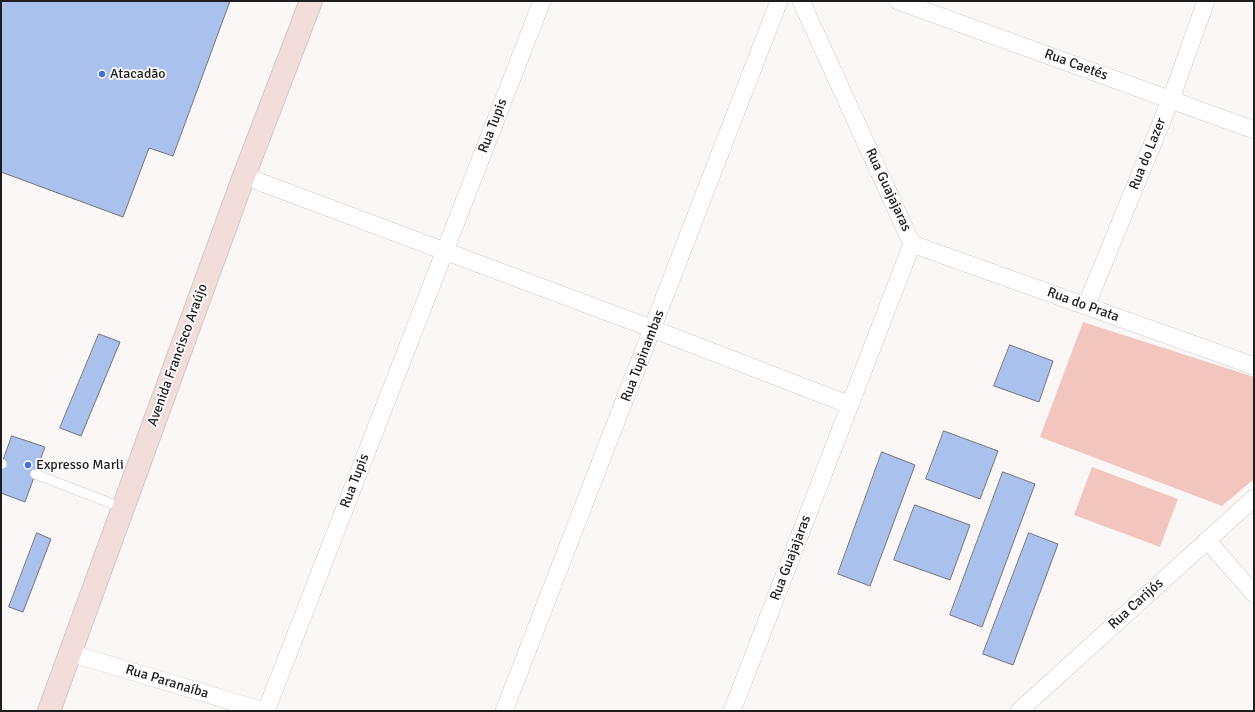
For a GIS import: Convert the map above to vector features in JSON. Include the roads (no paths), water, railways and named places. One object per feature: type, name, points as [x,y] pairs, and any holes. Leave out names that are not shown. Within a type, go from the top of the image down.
[{"type":"street","name":"Avenida Francisco Araújo","points":[[48,711],[244,176],[310,1]]},
{"type":"street","name":"Rua Tupis","points":[[265,711],[542,1]]},
{"type":"street","name":"Rua Tupinambas","points":[[504,711],[779,1]]},
{"type":"street","name":"Rua Guajajaras","points":[[732,711],[912,244],[801,1]]},
{"type":"street","name":"Rua Caetés","points":[[898,1],[1254,130]]},
{"type":"street","name":"Rua do Lazer","points":[[1086,306],[1171,99],[1206,1]]},
{"type":"street","points":[[244,176],[653,329],[850,405]]},
{"type":"street","name":"Rua do Prata","points":[[912,244],[1254,366]]},
{"type":"street","name":"Rua Carijós","points":[[1019,711],[1254,498]]},
{"type":"street","points":[[1207,540],[1254,594]]},
{"type":"street","name":"Rua Paranaíba","points":[[70,653],[265,711]]},
{"type":"lane","points":[[35,474],[123,508]]},
{"type":"place","name":"Atacadão","points":[[102,74]]},
{"type":"place","name":"Expresso Marli","points":[[28,465]]}]
